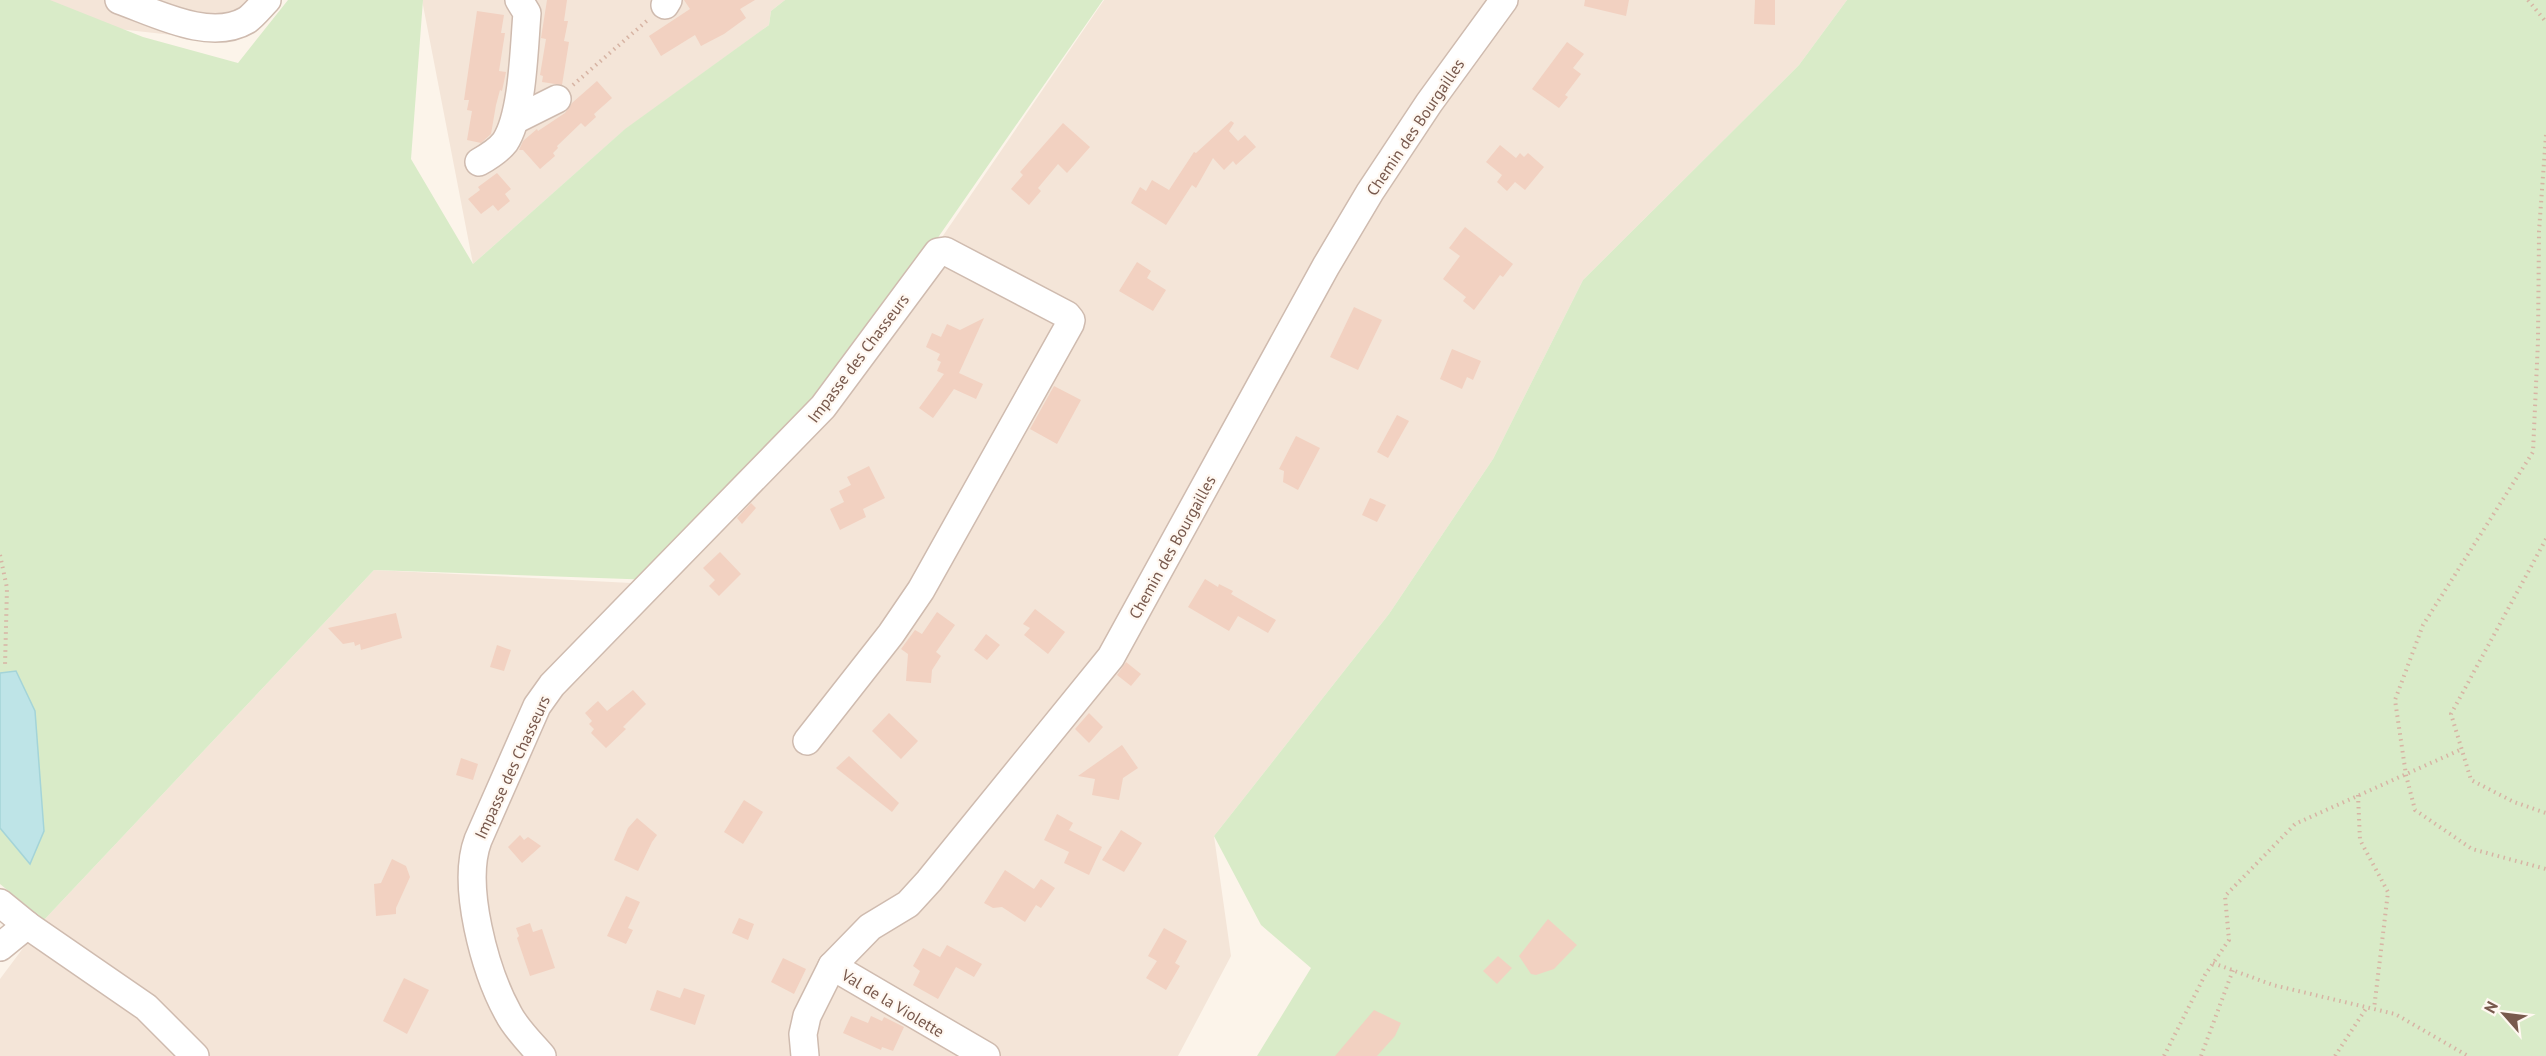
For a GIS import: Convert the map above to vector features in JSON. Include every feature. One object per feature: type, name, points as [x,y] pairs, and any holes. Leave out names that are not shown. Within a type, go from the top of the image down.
[{"type":"street","points":[[119,0],[198,27],[220,29],[247,19],[267,0]]},
{"type":"street","points":[[479,162],[504,142],[515,120],[527,14],[519,0]]},
{"type":"street","name":"Chemin des Bourgailles","points":[[805,1056],[803,1034],[807,1016],[832,966],[870,927],[908,904],[929,882],[1111,657],[1326,266],[1370,192],[1436,94],[1504,0]]},
{"type":"street","points":[[515,120],[556,99]]},
{"type":"street","name":"Impasse des Chasseurs","points":[[542,1056],[508,1013],[495,982],[479,937],[471,873],[472,855],[477,840],[537,706],[552,685],[823,407],[938,252],[945,251],[1067,315],[1071,320],[1070,324],[921,590],[891,634],[807,741]]},
{"type":"street","points":[[0,903],[105,981],[146,1007],[195,1056]]},
{"type":"street","points":[[0,947],[27,925]]},
{"type":"street","name":"Val de la Violette","points":[[832,966],[986,1056]]},
{"type":"street","points":[[105,981],[179,1056]]},
{"type":"path","points":[[2528,0],[2546,22]]},
{"type":"path","points":[[556,99],[666,2]]},
{"type":"path","points":[[2546,135],[2539,231],[2538,341],[2533,452],[2423,625],[2395,700],[2406,775],[2415,810],[2472,849],[2546,869]]},
{"type":"path","points":[[2546,539],[2451,714],[2471,780],[2514,802],[2546,813]]},
{"type":"path","points":[[0,555],[7,588],[5,666]]},
{"type":"path","points":[[2164,1056],[2205,975],[2229,940],[2224,896],[2295,824],[2462,749]]},
{"type":"path","points":[[2358,795],[2360,840],[2388,892],[2374,1009]]},
{"type":"path","points":[[2213,963],[2273,985],[2395,1014],[2468,1056]]},
{"type":"path","points":[[2201,1056],[2233,970]]},
{"type":"path","points":[[2335,1056],[2367,1007]]},
{"type":"shaded area","points":[[0,0],[272,0],[218,40],[0,16]]},
{"type":"shaded area","points":[[422,0],[785,0],[771,11],[769,25],[623,131],[473,264]]},
{"type":"shaded area","points":[[1104,0],[1847,0],[1799,65],[1583,280],[1493,459],[1389,614],[1214,836],[1231,956],[1178,1056],[0,1056],[0,979],[44,920],[374,570],[651,584],[867,347]]},
{"type":"green space","points":[[0,0],[50,0],[143,37],[238,63],[288,0],[423,0],[411,159],[473,264],[625,129],[769,25],[771,11],[785,0],[1103,0],[855,357],[655,580],[374,570],[44,920],[0,884]]},
{"type":"green space","points":[[1847,0],[2546,0],[2546,1056],[1257,1056],[1311,968],[1261,925],[1214,836],[1389,614],[1493,459],[1583,280],[1799,65]]},
{"type":"water","points":[[16,671],[35,711],[44,831],[30,864],[0,828],[0,673]]},
{"type":"building","points":[[547,0],[567,0],[564,21],[568,21],[564,41],[569,42],[562,85],[542,82],[543,76],[540,75],[546,39],[541,38]]},
{"type":"building","points":[[684,0],[755,0],[740,9],[746,18],[724,34],[701,46],[695,35],[661,56],[649,36],[690,9]]},
{"type":"building","points":[[1585,0],[1629,0],[1626,16],[1584,6]]},
{"type":"building","points":[[1755,0],[1775,0],[1775,25],[1754,24]]},
{"type":"building","points":[[477,11],[504,15],[501,33],[505,33],[499,71],[506,72],[502,91],[500,90],[496,105],[491,134],[481,143],[467,140],[472,111],[467,110],[469,100],[464,100]]},
{"type":"building","points":[[1567,42],[1584,54],[1573,68],[1581,74],[1565,95],[1568,97],[1559,108],[1532,89]]},
{"type":"building","points":[[597,81],[612,98],[594,114],[596,117],[585,127],[581,123],[557,146],[558,148],[553,153],[555,156],[540,169],[523,150],[519,150],[523,141],[537,129],[538,131],[565,113],[572,103]]},
{"type":"building","points":[[1231,121],[1234,123],[1229,131],[1238,141],[1245,135],[1256,147],[1236,165],[1233,161],[1224,170],[1213,158],[1196,188],[1192,185],[1166,225],[1131,203],[1140,187],[1146,191],[1152,180],[1169,190],[1194,152],[1196,153]]},
{"type":"building","points":[[1063,123],[1090,147],[1067,173],[1058,164],[1038,188],[1041,191],[1029,205],[1011,189],[1023,175],[1020,172]]},
{"type":"building","points":[[1500,145],[1516,158],[1520,153],[1524,157],[1528,153],[1544,167],[1525,190],[1515,182],[1507,191],[1497,182],[1502,175],[1486,162]]},
{"type":"building","points":[[497,173],[511,189],[505,194],[510,201],[498,211],[493,205],[481,214],[468,199],[480,190],[478,187]]},
{"type":"building","points":[[1465,227],[1513,264],[1503,277],[1500,275],[1474,310],[1463,301],[1466,297],[1443,279],[1460,256],[1449,248]]},
{"type":"building","points":[[1137,262],[1151,271],[1147,278],[1166,290],[1153,311],[1119,291]]},
{"type":"building","points":[[1354,307],[1382,320],[1358,370],[1330,357]]},
{"type":"building","points":[[984,318],[959,373],[983,384],[976,399],[954,389],[933,418],[919,408],[944,374],[937,371],[941,362],[937,360],[940,354],[926,347],[932,333],[941,337],[947,324],[960,330]]},
{"type":"building","points":[[1452,349],[1481,361],[1473,380],[1467,377],[1462,389],[1440,379]]},
{"type":"building","points":[[1054,386],[1081,400],[1057,444],[1030,429]]},
{"type":"building","points":[[1397,415],[1409,421],[1388,458],[1377,452]]},
{"type":"building","points":[[1296,436],[1320,448],[1298,490],[1283,482],[1284,471],[1279,469]]},
{"type":"building","points":[[869,466],[885,498],[863,509],[866,517],[840,530],[830,509],[844,502],[839,491],[851,485],[847,477]]},
{"type":"building","points":[[1370,498],[1386,505],[1377,522],[1362,515]]},
{"type":"building","points":[[751,503],[756,508],[742,524],[737,518]]},
{"type":"building","points":[[720,552],[741,574],[719,596],[709,586],[715,580],[703,568]]},
{"type":"building","points":[[1205,579],[1218,587],[1219,584],[1233,591],[1231,594],[1276,620],[1268,633],[1238,616],[1229,631],[1188,607]]},
{"type":"building","points":[[1035,609],[1065,632],[1048,654],[1024,635],[1030,628],[1023,624]]},
{"type":"building","points":[[937,612],[955,625],[936,652],[941,656],[932,670],[931,683],[906,681],[908,654],[901,649],[915,630],[922,634]]},
{"type":"building","points":[[396,613],[402,638],[361,650],[360,644],[355,646],[354,642],[343,644],[328,628]]},
{"type":"building","points":[[986,634],[1000,645],[987,660],[974,650]]},
{"type":"building","points":[[497,645],[511,650],[504,671],[490,667]]},
{"type":"building","points":[[1126,662],[1141,674],[1131,686],[1117,675]]},
{"type":"building","points":[[633,690],[646,704],[623,727],[626,729],[606,748],[591,733],[594,729],[589,724],[592,721],[585,713],[598,701],[607,711]]},
{"type":"building","points":[[889,713],[918,741],[901,759],[872,731]]},
{"type":"building","points":[[1089,713],[1103,727],[1089,743],[1075,729]]},
{"type":"building","points":[[1122,745],[1138,768],[1123,778],[1119,800],[1092,795],[1095,779],[1078,776]]},
{"type":"building","points":[[849,756],[899,803],[892,812],[836,768]]},
{"type":"building","points":[[461,758],[478,764],[473,780],[456,775]]},
{"type":"building","points":[[744,800],[763,812],[743,844],[724,832]]},
{"type":"building","points":[[1057,814],[1073,823],[1069,830],[1102,847],[1089,875],[1064,863],[1069,852],[1044,840]]},
{"type":"building","points":[[637,818],[657,835],[638,871],[614,860],[628,828]]},
{"type":"building","points":[[1121,830],[1142,843],[1124,872],[1102,860]]},
{"type":"building","points":[[520,835],[524,840],[528,837],[541,846],[522,863],[508,847]]},
{"type":"building","points":[[392,859],[406,866],[410,877],[396,908],[396,914],[376,916],[374,884],[381,883]]},
{"type":"building","points":[[1005,870],[1034,889],[1041,879],[1055,888],[1041,908],[1036,905],[1025,922],[1002,907],[993,908],[984,903]]},
{"type":"building","points":[[626,896],[640,902],[628,928],[633,930],[626,944],[607,936]]},
{"type":"building","points":[[739,918],[754,924],[748,940],[732,933]]},
{"type":"building","points":[[1548,919],[1577,945],[1554,969],[1536,975],[1531,974],[1519,956]]},
{"type":"building","points":[[530,923],[533,932],[542,929],[555,968],[530,976],[517,938],[519,936],[516,928]]},
{"type":"building","points":[[1164,928],[1187,941],[1175,963],[1180,966],[1166,990],[1146,978],[1157,961],[1148,956]]},
{"type":"building","points":[[947,945],[982,964],[974,977],[956,967],[938,999],[913,985],[920,971],[913,966],[923,948],[940,957]]},
{"type":"building","points":[[1498,956],[1512,968],[1497,984],[1483,971]]},
{"type":"building","points":[[783,958],[806,969],[794,994],[771,982]]},
{"type":"building","points":[[404,978],[429,990],[407,1034],[383,1021]]},
{"type":"building","points":[[684,988],[705,995],[695,1025],[650,1010],[657,990],[680,998]]},
{"type":"building","points":[[1374,1010],[1401,1023],[1395,1036],[1377,1056],[1335,1056]]},
{"type":"building","points":[[851,1016],[868,1023],[871,1016],[882,1021],[884,1017],[904,1027],[893,1051],[882,1047],[881,1050],[843,1033]]}]
